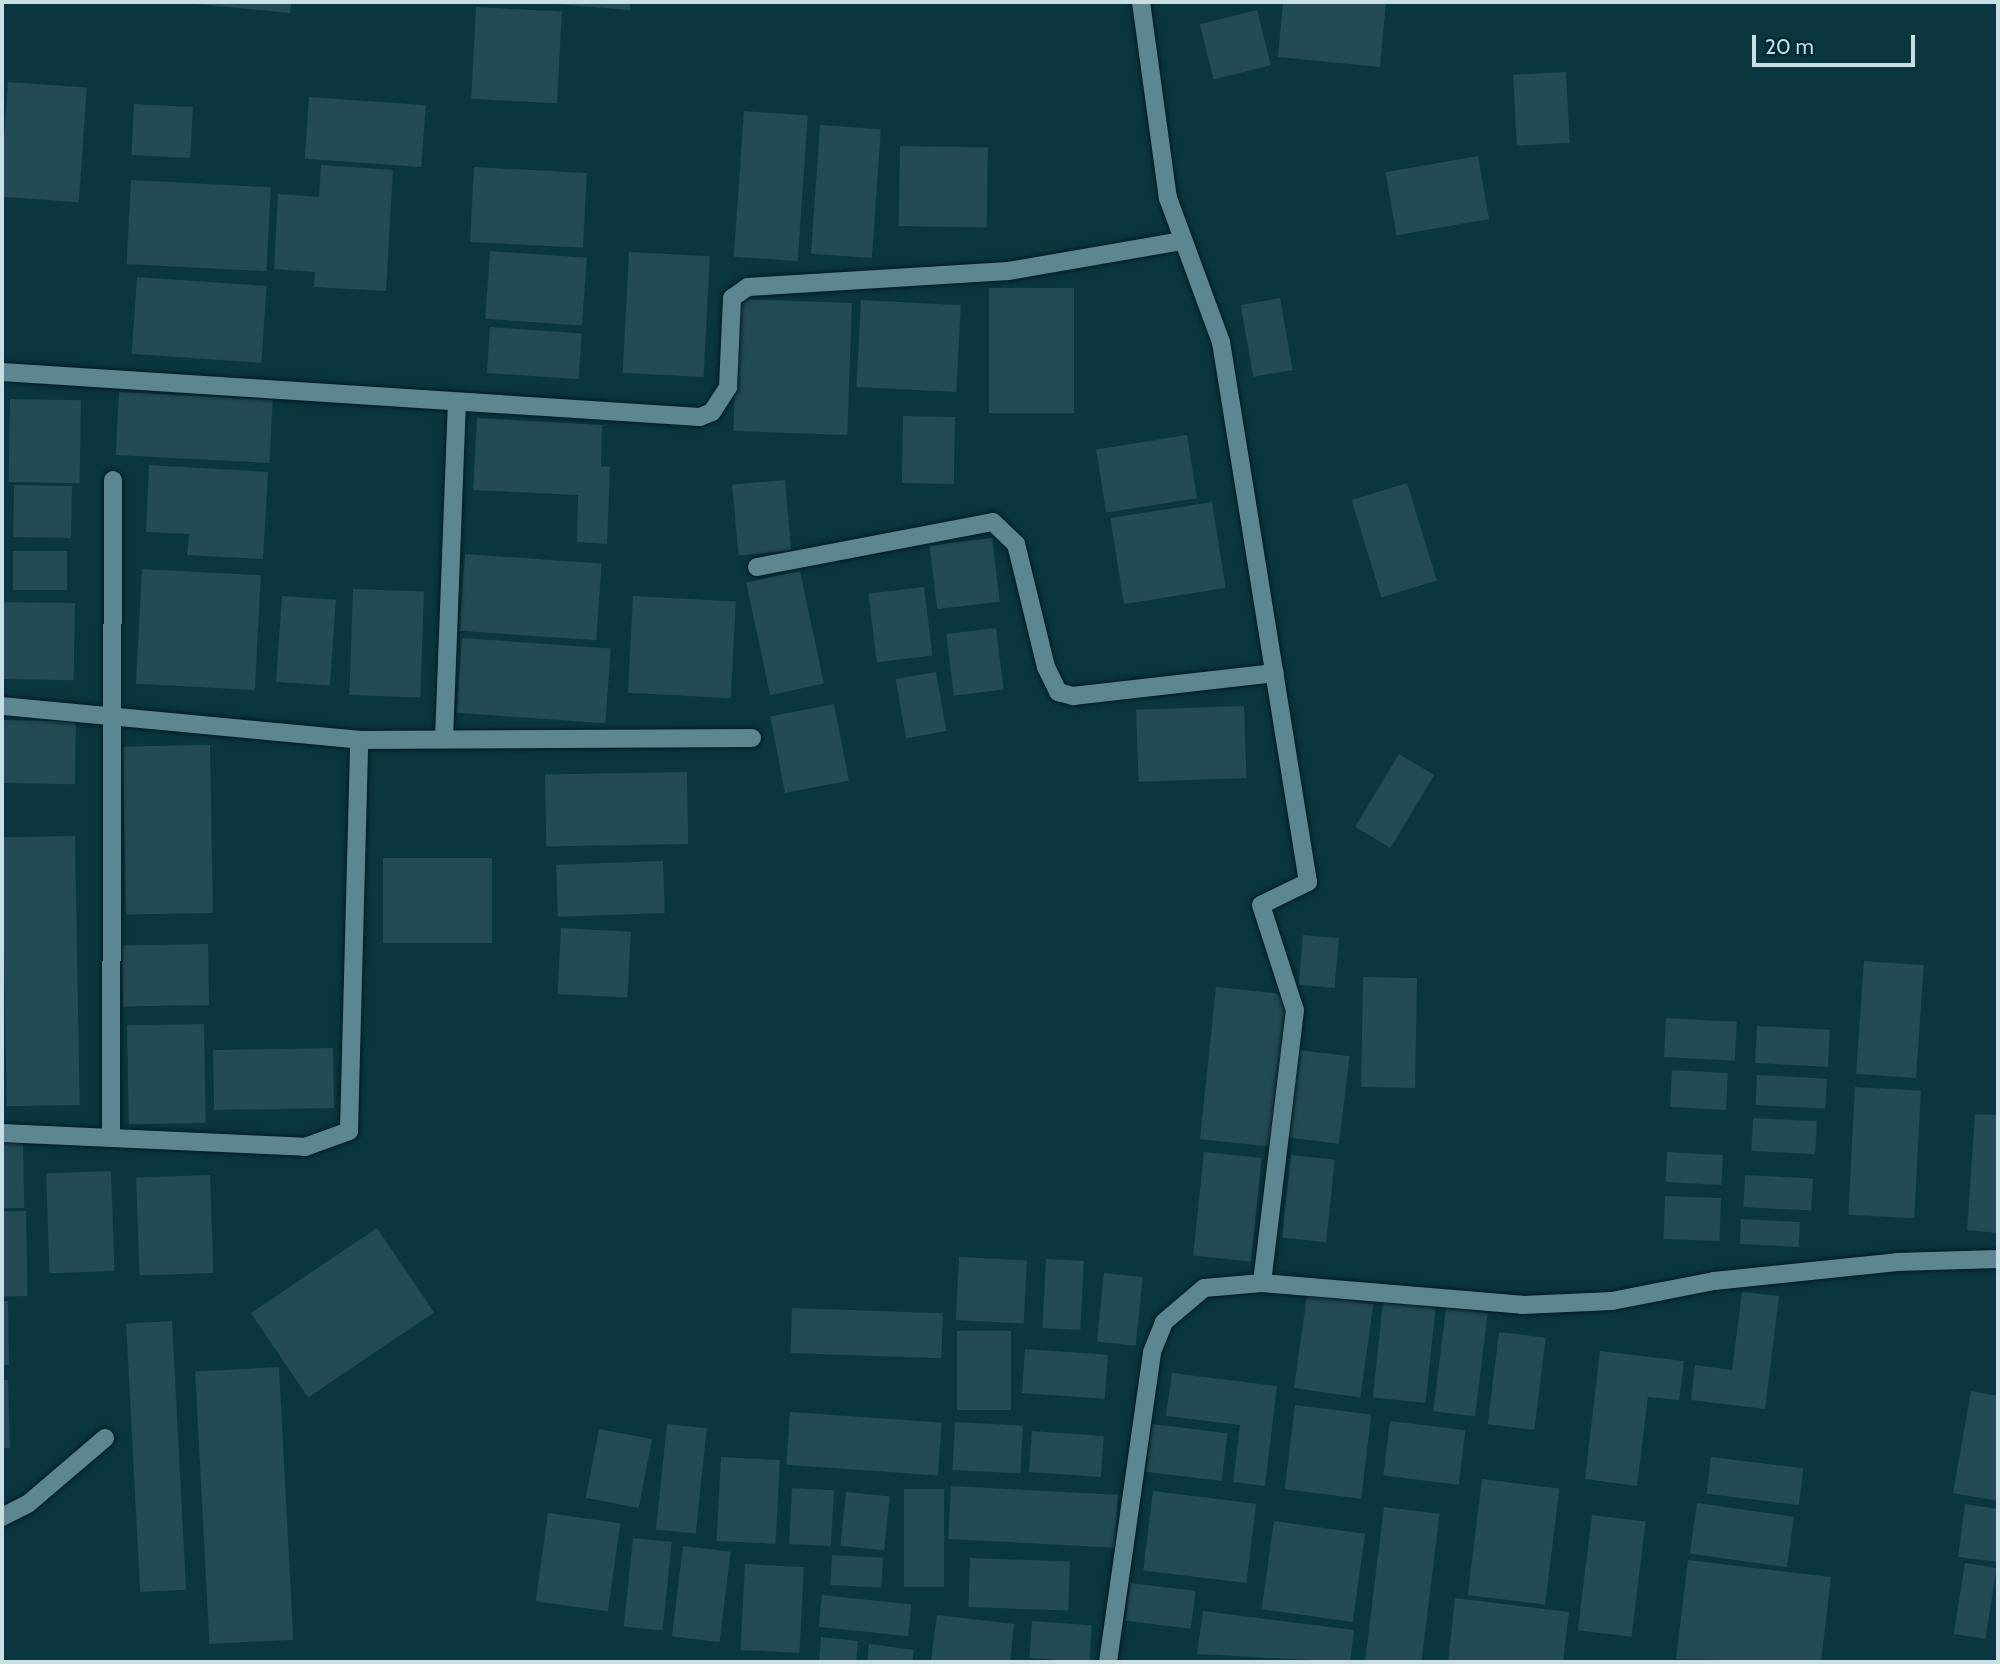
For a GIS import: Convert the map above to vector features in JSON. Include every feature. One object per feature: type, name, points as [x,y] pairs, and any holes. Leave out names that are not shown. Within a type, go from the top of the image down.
[{"type":"street","points":[[1141,2],[1168,198],[1220,342],[1308,882],[1261,905],[1295,1010],[1262,1283]]},
{"type":"street","points":[[2,372],[700,417],[712,412],[728,387],[732,298],[748,287],[1008,271],[1182,241]]},
{"type":"street","points":[[444,739],[457,403]]},
{"type":"street","points":[[111,1135],[113,480]]},
{"type":"street","points":[[757,567],[993,522],[1016,544],[1058,692],[1073,695],[1275,673]]},
{"type":"street","points":[[2,706],[359,740],[752,738]]},
{"type":"street","points":[[2,1133],[111,1135],[305,1147],[349,1131],[359,740]]},
{"type":"street","points":[[1108,1662],[1152,1352],[1164,1322],[1204,1287],[1262,1283],[1522,1305],[1612,1301],[1714,1281],[1884,1263],[1998,1259]]},
{"type":"street","points":[[2,1517],[105,1438]]},
{"type":"building","points":[[174,2],[291,2],[290,13]]},
{"type":"building","points":[[530,2],[630,2],[630,10]]},
{"type":"building","points":[[1283,2],[1386,2],[1380,67],[1278,57]]},
{"type":"building","points":[[476,7],[562,12],[557,103],[471,99]]},
{"type":"building","points":[[1257,10],[1271,65],[1214,80],[1200,24]]},
{"type":"building","points":[[1566,72],[1570,143],[1517,146],[1513,75]]},
{"type":"building","points":[[8,82],[87,88],[79,202],[2,197]]},
{"type":"building","points":[[309,97],[426,105],[421,167],[305,159]]},
{"type":"building","points":[[134,104],[193,107],[190,158],[131,155]]},
{"type":"building","points":[[744,111],[808,115],[798,261],[734,257]]},
{"type":"building","points":[[820,125],[881,129],[872,258],[811,254]]},
{"type":"building","points":[[900,146],[988,148],[987,228],[899,226]]},
{"type":"building","points":[[1478,156],[1489,219],[1397,235],[1385,172]]},
{"type":"building","points":[[321,165],[393,170],[386,291],[314,287],[315,272],[274,269],[278,194],[319,197]]},
{"type":"building","points":[[474,167],[587,173],[583,248],[470,242]]},
{"type":"building","points":[[131,180],[271,187],[266,271],[127,264]]},
{"type":"building","points":[[490,251],[587,258],[582,326],[485,319]]},
{"type":"building","points":[[629,252],[710,256],[704,377],[623,373]]},
{"type":"building","points":[[137,277],[267,286],[261,363],[132,354]]},
{"type":"building","points":[[989,288],[1074,288],[1074,413],[989,413]]},
{"type":"building","points":[[1280,298],[1293,370],[1253,377],[1241,305]]},
{"type":"building","points":[[738,299],[852,303],[847,435],[733,431]]},
{"type":"building","points":[[861,300],[961,305],[956,392],[856,387]]},
{"type":"building","points":[[490,327],[582,333],[579,379],[487,373]]},
{"type":"building","points":[[119,392],[273,400],[269,463],[116,455]]},
{"type":"building","points":[[10,399],[81,400],[80,483],[9,482]]},
{"type":"building","points":[[903,416],[955,417],[954,484],[902,483]]},
{"type":"building","points":[[477,418],[602,425],[601,466],[610,467],[607,544],[577,542],[578,495],[473,490]]},
{"type":"building","points":[[1187,435],[1197,498],[1106,513],[1096,449]]},
{"type":"building","points":[[149,465],[268,472],[263,559],[187,555],[189,534],[146,532]]},
{"type":"building","points":[[785,480],[791,551],[738,555],[732,485]]},
{"type":"building","points":[[1407,483],[1437,581],[1381,598],[1352,500]]},
{"type":"building","points":[[14,485],[72,486],[71,538],[13,537]]},
{"type":"building","points":[[1212,502],[1226,588],[1124,604],[1110,518]]},
{"type":"building","points":[[992,538],[1000,602],[937,609],[929,546]]},
{"type":"building","points":[[13,551],[67,551],[67,590],[13,590]]},
{"type":"building","points":[[465,554],[602,564],[596,640],[460,631]]},
{"type":"building","points":[[142,569],[261,575],[255,690],[136,684]]},
{"type":"building","points":[[800,571],[824,683],[770,695],[746,582]]},
{"type":"building","points":[[924,587],[932,655],[877,662],[868,594]]},
{"type":"building","points":[[353,589],[424,591],[420,697],[349,695]]},
{"type":"building","points":[[282,596],[336,600],[330,686],[276,682]]},
{"type":"building","points":[[633,596],[736,601],[731,698],[628,693]]},
{"type":"building","points":[[2,602],[75,603],[74,680],[2,679]]},
{"type":"building","points":[[996,628],[1004,690],[954,696],[946,634]]},
{"type":"building","points":[[462,638],[611,648],[605,723],[457,713]]},
{"type":"building","points":[[936,672],[946,731],[906,738],[896,679]]},
{"type":"building","points":[[834,704],[849,781],[785,793],[770,716]]},
{"type":"building","points":[[1244,706],[1247,778],[1139,782],[1136,710]]},
{"type":"building","points":[[2,720],[76,721],[75,784],[2,783]]},
{"type":"building","points":[[210,745],[213,913],[126,914],[123,747]]},
{"type":"building","points":[[1399,754],[1434,775],[1390,848],[1355,827]]},
{"type":"building","points":[[687,772],[688,844],[546,846],[545,774]]},
{"type":"building","points":[[75,836],[80,1105],[7,1106],[2,837]]},
{"type":"building","points":[[383,858],[492,858],[492,943],[383,943]]},
{"type":"building","points":[[663,861],[665,913],[558,917],[556,865]]},
{"type":"building","points":[[561,928],[631,932],[627,998],[558,994]]},
{"type":"building","points":[[1303,935],[1339,938],[1335,988],[1299,985]]},
{"type":"building","points":[[208,944],[209,1005],[123,1006],[122,946]]},
{"type":"building","points":[[1864,961],[1924,965],[1916,1078],[1856,1074]]},
{"type":"building","points":[[1363,977],[1417,978],[1415,1088],[1361,1087]]},
{"type":"building","points":[[1216,987],[1288,995],[1272,1147],[1200,1139]]},
{"type":"building","points":[[1666,1018],[1737,1022],[1735,1061],[1664,1057]]},
{"type":"building","points":[[204,1024],[206,1123],[129,1124],[127,1025]]},
{"type":"building","points":[[1757,1026],[1830,1030],[1828,1067],[1755,1063]]},
{"type":"building","points":[[333,1048],[334,1108],[214,1110],[213,1050]]},
{"type":"building","points":[[1298,1050],[1350,1056],[1339,1144],[1287,1137]]},
{"type":"building","points":[[1672,1070],[1728,1073],[1726,1110],[1670,1107]]},
{"type":"building","points":[[1757,1075],[1827,1079],[1825,1109],[1755,1105]]},
{"type":"building","points":[[1855,1087],[1921,1090],[1914,1218],[1848,1215]]},
{"type":"building","points":[[1975,1114],[1998,1115],[1998,1233],[1967,1230]]},
{"type":"building","points":[[1753,1118],[1817,1121],[1815,1154],[1751,1151]]},
{"type":"building","points":[[2,1137],[23,1137],[24,1208],[3,1208]]},
{"type":"building","points":[[1204,1152],[1262,1158],[1251,1261],[1193,1255]]},
{"type":"building","points":[[1667,1152],[1723,1155],[1721,1185],[1665,1182]]},
{"type":"building","points":[[1291,1155],[1335,1160],[1326,1242],[1282,1238]]},
{"type":"building","points":[[111,1171],[114,1271],[50,1273],[46,1173]]},
{"type":"building","points":[[210,1175],[213,1273],[139,1276],[136,1178]]},
{"type":"building","points":[[1745,1175],[1813,1179],[1811,1211],[1743,1207]]},
{"type":"building","points":[[1665,1196],[1721,1198],[1719,1241],[1663,1239]]},
{"type":"building","points":[[2,1211],[26,1211],[27,1296],[3,1296]]},
{"type":"building","points":[[1741,1219],[1800,1222],[1799,1247],[1740,1244]]},
{"type":"building","points":[[377,1228],[434,1313],[308,1398],[251,1313]]},
{"type":"building","points":[[959,1257],[1027,1261],[1024,1323],[956,1320]]},
{"type":"building","points":[[1046,1259],[1084,1261],[1080,1330],[1042,1328]]},
{"type":"building","points":[[1104,1273],[1143,1277],[1136,1346],[1097,1342]]},
{"type":"building","points":[[1742,1292],[1779,1296],[1765,1409],[1691,1400],[1695,1365],[1732,1370]]},
{"type":"building","points":[[1307,1295],[1373,1304],[1360,1397],[1294,1388]]},
{"type":"building","points":[[2,1301],[8,1301],[9,1365],[2,1365]]},
{"type":"building","points":[[1383,1301],[1436,1307],[1426,1403],[1373,1397]]},
{"type":"building","points":[[792,1308],[943,1313],[941,1358],[790,1353]]},
{"type":"building","points":[[1446,1308],[1488,1313],[1475,1416],[1433,1411]]},
{"type":"building","points":[[172,1321],[186,1590],[140,1592],[126,1323]]},
{"type":"building","points":[[957,1331],[1011,1331],[1011,1410],[957,1410]]},
{"type":"building","points":[[1499,1332],[1546,1338],[1534,1430],[1488,1424]]},
{"type":"building","points":[[1025,1349],[1108,1355],[1105,1399],[1022,1393]]},
{"type":"building","points":[[1600,1351],[1684,1361],[1679,1400],[1648,1397],[1637,1486],[1585,1479]]},
{"type":"building","points":[[279,1367],[293,1640],[209,1644],[195,1371]]},
{"type":"building","points":[[1172,1373],[1277,1386],[1265,1486],[1233,1482],[1240,1425],[1166,1416]]},
{"type":"building","points":[[2,1380],[8,1380],[10,1448],[2,1448]]},
{"type":"building","points":[[1971,1391],[1998,1396],[1998,1501],[1953,1493]]},
{"type":"building","points":[[1295,1405],[1371,1414],[1361,1499],[1285,1489]]},
{"type":"building","points":[[790,1412],[942,1423],[938,1475],[786,1465]]},
{"type":"building","points":[[1390,1421],[1465,1430],[1459,1485],[1383,1476]]},
{"type":"building","points":[[955,1422],[1023,1426],[1020,1473],[952,1470]]},
{"type":"building","points":[[667,1424],[707,1428],[696,1534],[656,1529]]},
{"type":"building","points":[[1152,1424],[1227,1433],[1222,1481],[1146,1472]]},
{"type":"building","points":[[599,1429],[652,1439],[639,1508],[586,1498]]},
{"type":"building","points":[[1032,1431],[1104,1436],[1101,1477],[1029,1472]]},
{"type":"building","points":[[721,1457],[780,1460],[776,1544],[717,1541]]},
{"type":"building","points":[[1711,1457],[1803,1468],[1799,1505],[1706,1494]]},
{"type":"building","points":[[1482,1479],[1559,1489],[1545,1605],[1468,1595]]},
{"type":"building","points":[[951,1486],[1118,1495],[1115,1548],[948,1539]]},
{"type":"building","points":[[792,1488],[834,1490],[831,1546],[789,1544]]},
{"type":"building","points":[[904,1489],[944,1489],[944,1587],[904,1587]]},
{"type":"building","points":[[1153,1491],[1256,1504],[1246,1583],[1143,1570]]},
{"type":"building","points":[[846,1492],[890,1497],[884,1550],[840,1546]]},
{"type":"building","points":[[1697,1503],[1794,1517],[1787,1567],[1690,1554]]},
{"type":"building","points":[[1965,1504],[1998,1509],[1998,1562],[1958,1557]]},
{"type":"building","points":[[1384,1507],[1440,1514],[1421,1662],[1365,1662]]},
{"type":"building","points":[[548,1513],[620,1523],[608,1611],[536,1601]]},
{"type":"building","points":[[1592,1515],[1646,1522],[1631,1637],[1578,1630]]},
{"type":"building","points":[[1274,1521],[1365,1534],[1353,1622],[1262,1609]]},
{"type":"building","points":[[633,1538],[672,1542],[662,1631],[624,1627]]},
{"type":"building","points":[[683,1546],[731,1552],[720,1642],[672,1636]]},
{"type":"building","points":[[832,1555],[883,1558],[881,1588],[830,1585]]},
{"type":"building","points":[[970,1558],[1070,1561],[1068,1610],[968,1607]]},
{"type":"building","points":[[1688,1560],[1831,1577],[1821,1662],[1676,1659]]},
{"type":"building","points":[[1965,1563],[1997,1568],[1985,1639],[1954,1634]]},
{"type":"building","points":[[745,1564],[804,1567],[799,1653],[740,1650]]},
{"type":"building","points":[[1130,1583],[1196,1591],[1191,1629],[1125,1621]]},
{"type":"building","points":[[822,1595],[912,1604],[908,1636],[819,1627]]},
{"type":"building","points":[[1455,1598],[1569,1612],[1563,1662],[1448,1662]]},
{"type":"building","points":[[1203,1611],[1354,1630],[1350,1662],[1197,1654]]},
{"type":"building","points":[[937,1615],[1014,1624],[1010,1662],[931,1660]]},
{"type":"building","points":[[1032,1621],[1092,1625],[1089,1662],[1029,1658]]},
{"type":"building","points":[[821,1637],[858,1641],[856,1662],[819,1662]]},
{"type":"building","points":[[869,1644],[914,1650],[912,1662],[867,1662]]}]
